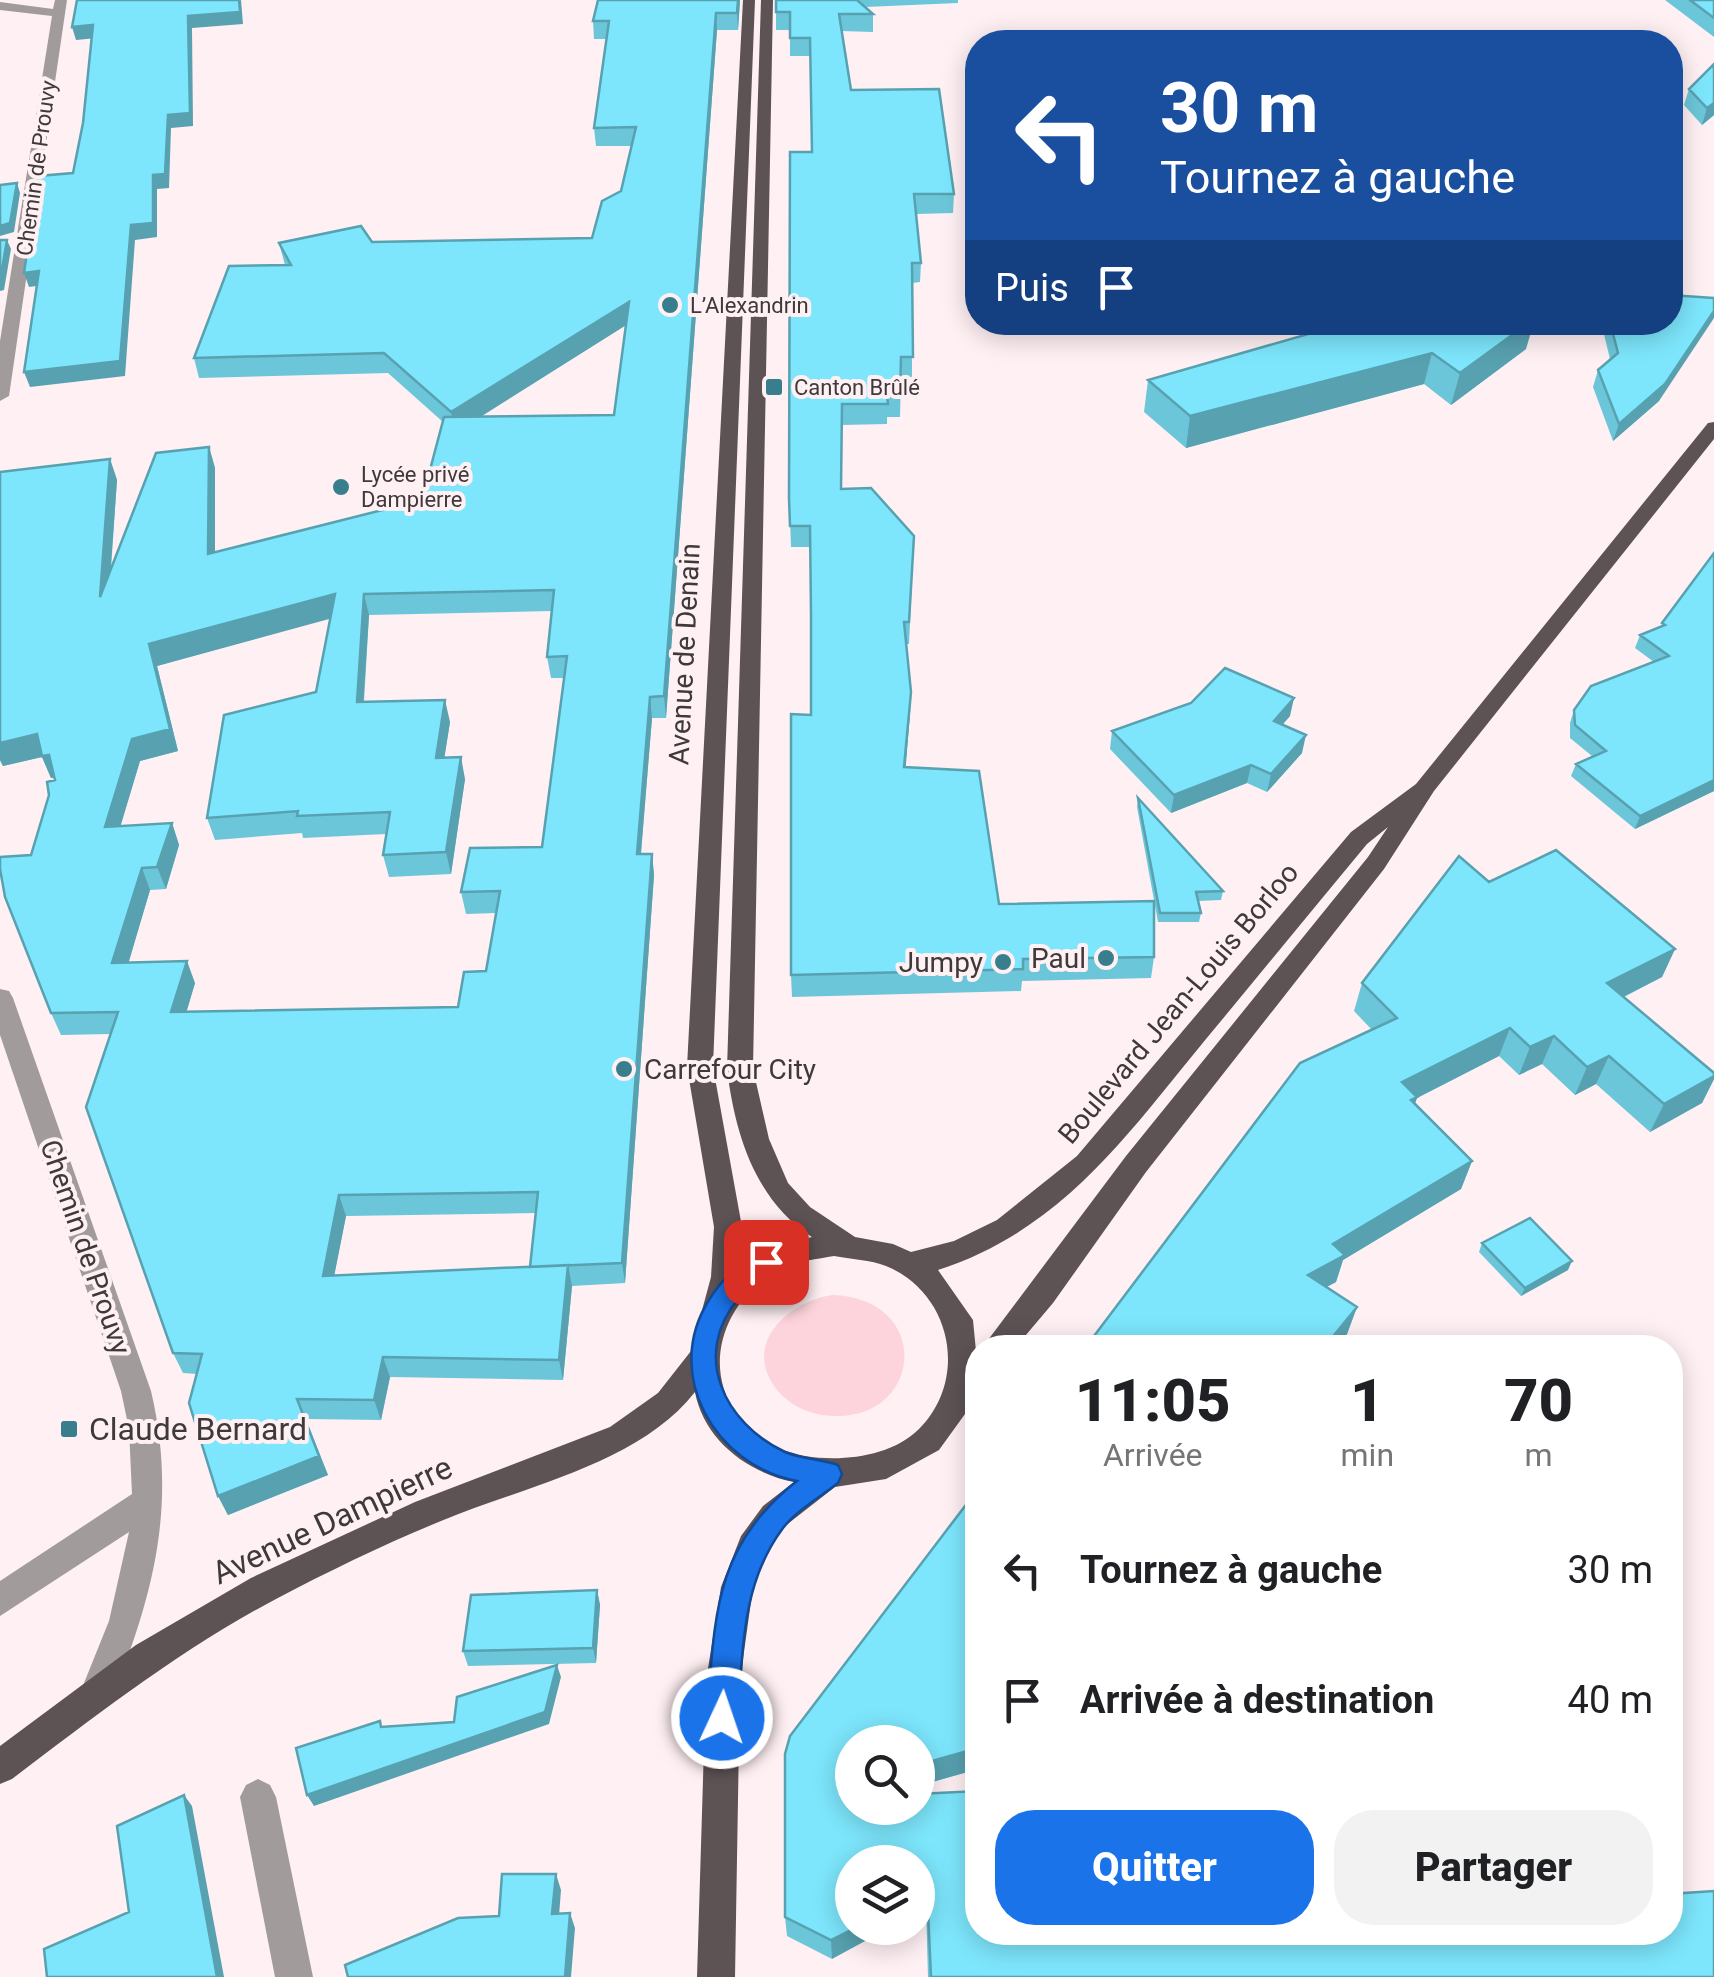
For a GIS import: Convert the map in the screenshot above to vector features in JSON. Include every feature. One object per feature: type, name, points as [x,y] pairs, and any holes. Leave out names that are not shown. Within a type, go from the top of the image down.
[{"type":"main road","name":"Avenue de Denain","points":[[717,1308],[725,1277],[728,1227],[700,1067],[749,0]]},
{"type":"main road","points":[[767,0],[740,1070],[742,1093],[781,1195],[845,1244]]},
{"type":"main road","name":"Boulevard Jean-Louis Borloo","points":[[1008,1335],[1054,1280],[1136,1164],[1376,864],[1426,786],[1714,427]]},
{"type":"main road","name":"Boulevard Jean-Louis Borloo","points":[[911,1264],[950,1258],[986,1242],[1050,1197],[1087,1164],[1358,838],[1426,786]]},
{"type":"main road","points":[[965,1343],[962,1326],[947,1296],[911,1264],[880,1250],[845,1244],[810,1246],[776,1256],[738,1281],[717,1308],[705,1338],[702,1360],[709,1396],[738,1439],[785,1466],[828,1474],[871,1470],[910,1453],[941,1427],[965,1393]]},
{"type":"main road","name":"Avenue Dampierre","points":[[0,1767],[96,1693],[203,1623],[322,1558],[426,1512],[622,1437],[669,1402],[702,1360]]},
{"type":"main road","points":[[956,1406],[965,1372]]},
{"type":"main road","points":[[716,1977],[724,1681],[736,1587],[752,1547],[774,1516],[828,1474]]},
{"type":"street","points":[[0,5],[14,0]]},
{"type":"street","points":[[0,5],[60,7]]},
{"type":"street","name":"Chemin de Prouvy","points":[[0,396],[6,325],[25,240],[60,7]]},
{"type":"street","points":[[0,242],[25,240]]},
{"type":"street","name":"Chemin de Prouvy","points":[[0,998],[136,1392],[150,1444],[148,1501],[123,1628],[96,1693]]},
{"type":"street","points":[[0,1600],[148,1501]]},
{"type":"street","points":[[258,1797],[294,1977]]},
{"type":"shaded area","points":[[832,1295],[865,1301],[888,1316],[901,1336],[904,1358],[899,1380],[885,1399],[863,1412],[832,1416],[802,1409],[783,1397],[768,1374],[764,1358],[774,1328],[799,1306]]},
{"type":"building","points":[[77,0],[239,0],[240,12],[188,16],[190,113],[168,115],[165,174],[153,175],[153,223],[131,225],[120,361],[24,372],[39,271],[24,273],[38,176],[73,173],[83,123],[93,25],[72,27]]},
{"type":"building","points":[[598,0],[738,0],[737,13],[716,13],[664,696],[650,697],[637,854],[652,854],[622,1263],[568,1265],[559,1360],[383,1357],[374,1400],[297,1399],[319,1456],[218,1496],[189,1403],[202,1354],[173,1353],[86,1107],[118,1012],[51,1013],[5,897],[0,857],[31,855],[49,795],[47,782],[55,780],[49,755],[42,756],[37,734],[0,743],[0,472],[110,459],[100,597],[156,453],[209,447],[208,554],[422,500],[444,417],[614,415],[629,302],[451,412],[384,353],[194,358],[229,266],[291,265],[279,243],[361,226],[372,242],[592,238],[602,201],[621,191],[636,127],[594,128],[609,21],[593,21]],"holes":[[[554,590],[547,657],[567,656],[542,847],[470,848],[461,892],[500,891],[486,971],[464,972],[458,1007],[171,1012],[187,961],[112,963],[142,868],[157,867],[172,823],[105,827],[132,739],[170,729],[149,644],[335,594],[316,692],[224,715],[207,818],[298,811],[297,816],[390,812],[383,855],[446,852],[461,757],[436,758],[445,700],[357,702],[364,594]],[[538,1192],[530,1267],[323,1276],[339,1195]]]},
{"type":"building","points":[[776,0],[857,0],[873,14],[839,14],[851,90],[939,89],[954,194],[914,194],[921,263],[912,263],[913,357],[901,357],[900,396],[887,396],[888,404],[842,404],[841,489],[871,488],[914,536],[909,622],[904,622],[911,692],[904,767],[979,771],[999,904],[1154,901],[1154,957],[1023,959],[1023,969],[791,975],[791,714],[811,715],[811,615],[810,526],[790,526],[790,152],[812,152],[810,38],[790,38],[790,12],[776,12]]},
{"type":"building","points":[[1690,0],[1714,0],[1714,18]]},
{"type":"building","points":[[1714,64],[1714,103],[1707,108],[1689,89]]},
{"type":"building","points":[[17,183],[10,223],[0,226],[0,185]]},
{"type":"building","points":[[0,240],[7,240],[0,281]]},
{"type":"building","points":[[1683,296],[1714,298],[1714,311],[1665,384],[1619,424],[1598,370],[1618,353],[1613,335],[1683,335]]},
{"type":"building","points":[[1305,335],[1512,335],[1460,373],[1432,353],[1190,416],[1148,380]]},
{"type":"building","points":[[1714,553],[1714,780],[1640,816],[1576,764],[1606,751],[1575,725],[1574,710],[1591,686],[1669,656],[1640,635],[1665,625],[1662,623]]},
{"type":"building","points":[[1225,668],[1294,698],[1274,721],[1306,735],[1271,774],[1251,765],[1174,795],[1112,731],[1191,703]]},
{"type":"building","points":[[1138,798],[1223,891],[1196,892],[1201,913],[1160,913]]},
{"type":"building","points":[[1556,850],[1675,949],[1607,983],[1714,1076],[1664,1104],[1609,1056],[1587,1067],[1554,1036],[1530,1047],[1510,1028],[1402,1082],[1417,1097],[1411,1100],[1472,1161],[1333,1244],[1345,1255],[1308,1275],[1357,1307],[1334,1335],[1095,1335],[1300,1063],[1397,1018],[1362,983],[1459,856],[1489,882]]},
{"type":"building","points":[[1530,1218],[1572,1261],[1525,1288],[1482,1243]]},
{"type":"building","points":[[965,1506],[965,1752],[935,1760],[935,1725],[835,1725],[835,1825],[935,1825],[935,1793],[965,1792],[965,1945],[1683,1945],[1683,1893],[1714,1891],[1714,1977],[931,1977],[930,1945],[935,1945],[935,1845],[835,1845],[835,1938],[831,1940],[785,1917],[785,1754],[790,1736]]},
{"type":"building","points":[[597,1590],[593,1648],[463,1651],[471,1595]]},
{"type":"building","points":[[557,1665],[545,1712],[307,1795],[296,1748],[380,1721],[381,1727],[454,1722],[457,1697]]},
{"type":"building","points":[[184,1795],[217,1977],[47,1977],[44,1949],[129,1912],[117,1826]]},
{"type":"building","points":[[502,1874],[556,1874],[552,1914],[570,1913],[565,1977],[348,1977],[345,1965],[458,1918],[499,1916]]},
{"type":"place","name":"L’Alexandrin","points":[[670,305]]},
{"type":"place","name":"Canton Brûlé","points":[[774,387]]},
{"type":"place","name":"Lycée privé Dampierre","points":[[341,487]]},
{"type":"place","name":"Paul","points":[[1106,958]]},
{"type":"place","name":"Jumpy","points":[[1003,962]]},
{"type":"place","name":"Carrefour City","points":[[624,1069]]},
{"type":"place","name":"Claude Bernard","points":[[69,1429]]},
{"type":"route","points":[[722,1718],[731,1616],[743,1567],[774,1516],[828,1474],[785,1466],[760,1455],[738,1439],[720,1418],[709,1396],[702,1360],[712,1318],[730,1289],[766,1262]]}]
